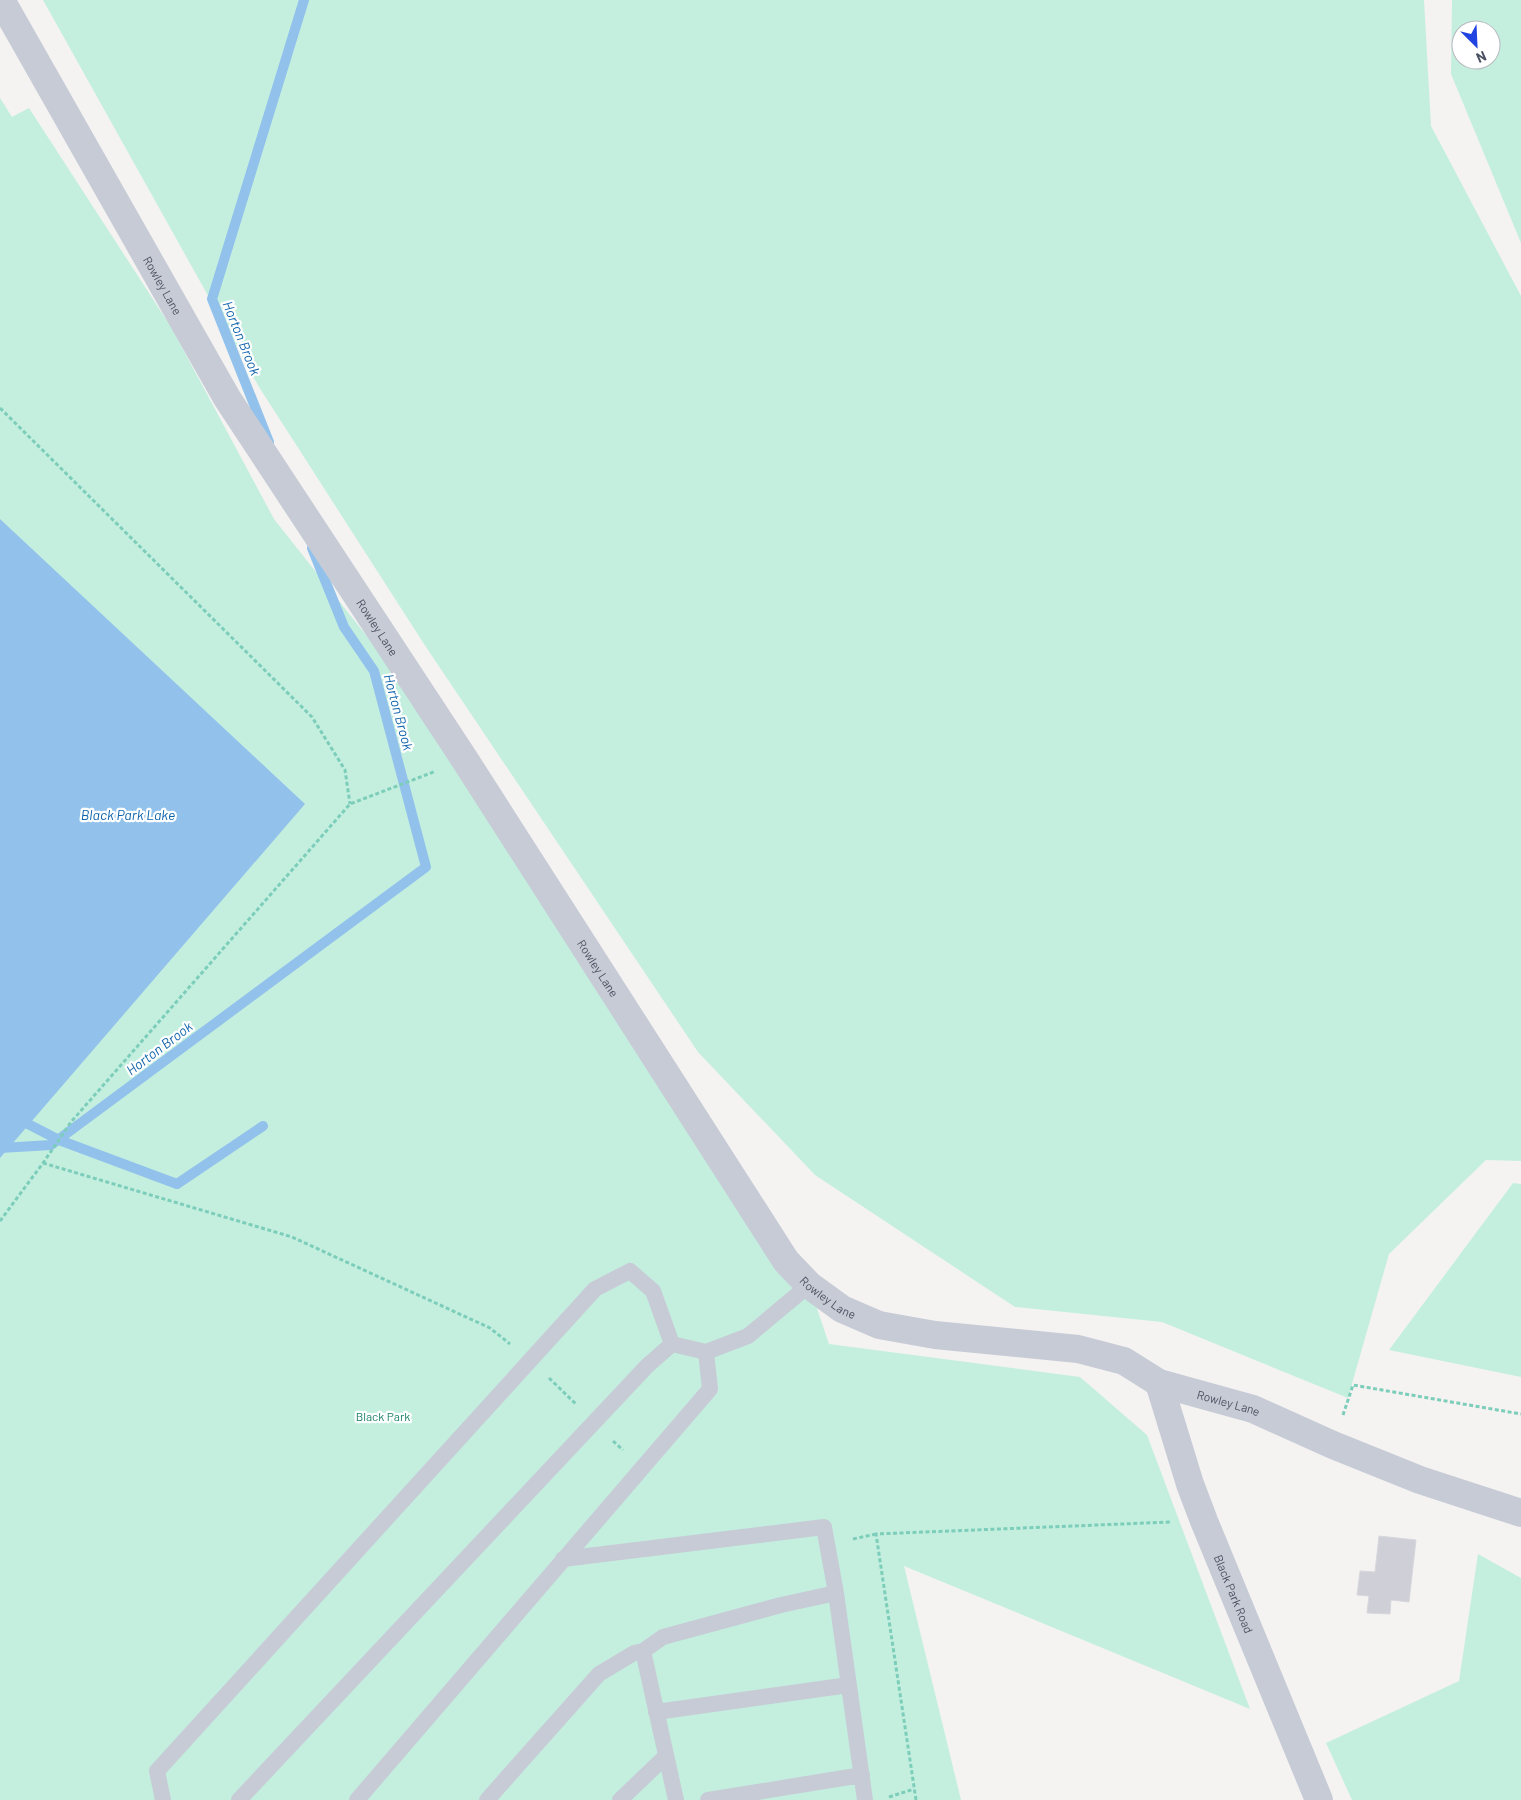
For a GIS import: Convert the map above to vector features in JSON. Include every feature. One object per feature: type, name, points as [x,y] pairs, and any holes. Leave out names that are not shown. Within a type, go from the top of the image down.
[{"type":"street","name":"Rowley Lane","points":[[2,0],[227,398],[465,760],[786,1261],[809,1285],[842,1309],[879,1325],[935,1335],[1078,1349],[1124,1361],[1159,1383],[1253,1409],[1333,1445],[1420,1480],[1521,1513]]},
{"type":"street","name":"Black Park Road","points":[[1159,1383],[1190,1484],[1204,1521],[1319,1800]]},
{"type":"lane","points":[[163,1800],[157,1771],[595,1289],[630,1271],[653,1291],[672,1344]]},
{"type":"lane","points":[[672,1344],[706,1352],[748,1336],[809,1285]]},
{"type":"lane","points":[[239,1800],[647,1366],[672,1344]]},
{"type":"lane","points":[[357,1800],[710,1389],[706,1352]]},
{"type":"lane","points":[[563,1559],[824,1528],[836,1592],[865,1800]]},
{"type":"lane","points":[[488,1800],[599,1674],[634,1653],[642,1651],[663,1637],[836,1592]]},
{"type":"lane","points":[[642,1651],[676,1800]]},
{"type":"lane","points":[[656,1712],[849,1684]]},
{"type":"lane","points":[[620,1800],[666,1756]]},
{"type":"lane","points":[[708,1800],[862,1775]]},
{"type":"path","points":[[0,408],[312,717],[345,770],[350,804]]},
{"type":"path","points":[[0,1221],[71,1122],[350,804],[465,760]]},
{"type":"path","points":[[43,1163],[292,1237],[490,1328],[530,1361],[595,1422],[641,1469]]},
{"type":"path","points":[[1353,1385],[1521,1414]]},
{"type":"path","points":[[916,1800],[876,1534],[1204,1521]]},
{"type":"path","points":[[888,1797],[914,1789]]},
{"type":"green space","points":[[43,0],[1424,0],[1431,126],[1521,296],[1521,1161],[1486,1160],[1389,1254],[1348,1398],[1162,1322],[1015,1307],[815,1175],[698,1052],[424,644],[259,387]]},
{"type":"green space","points":[[1452,0],[1521,0],[1521,243],[1451,74],[1451,70],[1501,70],[1501,20],[1452,20]]},
{"type":"green space","name":"Black Park","points":[[0,98],[12,117],[29,108],[171,327],[274,519],[465,760],[809,1285],[829,1344],[1080,1377],[1147,1435],[1250,1709],[904,1566],[961,1800],[0,1800]]},
{"type":"green space","points":[[1513,1183],[1521,1184],[1521,1377],[1389,1350]]},
{"type":"green space","points":[[1478,1554],[1521,1578],[1521,1800],[1352,1800],[1326,1743],[1459,1681]]},
{"type":"water","name":"Black Park Lake","points":[[0,519],[305,804],[0,1158]]},
{"type":"building","points":[[1379,1536],[1416,1540],[1409,1602],[1391,1600],[1390,1614],[1367,1613],[1369,1596],[1357,1595],[1360,1571],[1375,1572]]},
{"type":"waterway","name":"Horton Brook","points":[[269,442],[212,299],[304,0]]},
{"type":"waterway","name":"Horton Brook","points":[[0,1148],[51,1145],[426,867],[374,671],[344,627],[312,548]]},
{"type":"waterway","points":[[28,1124],[59,1140],[177,1184],[263,1126]]}]
